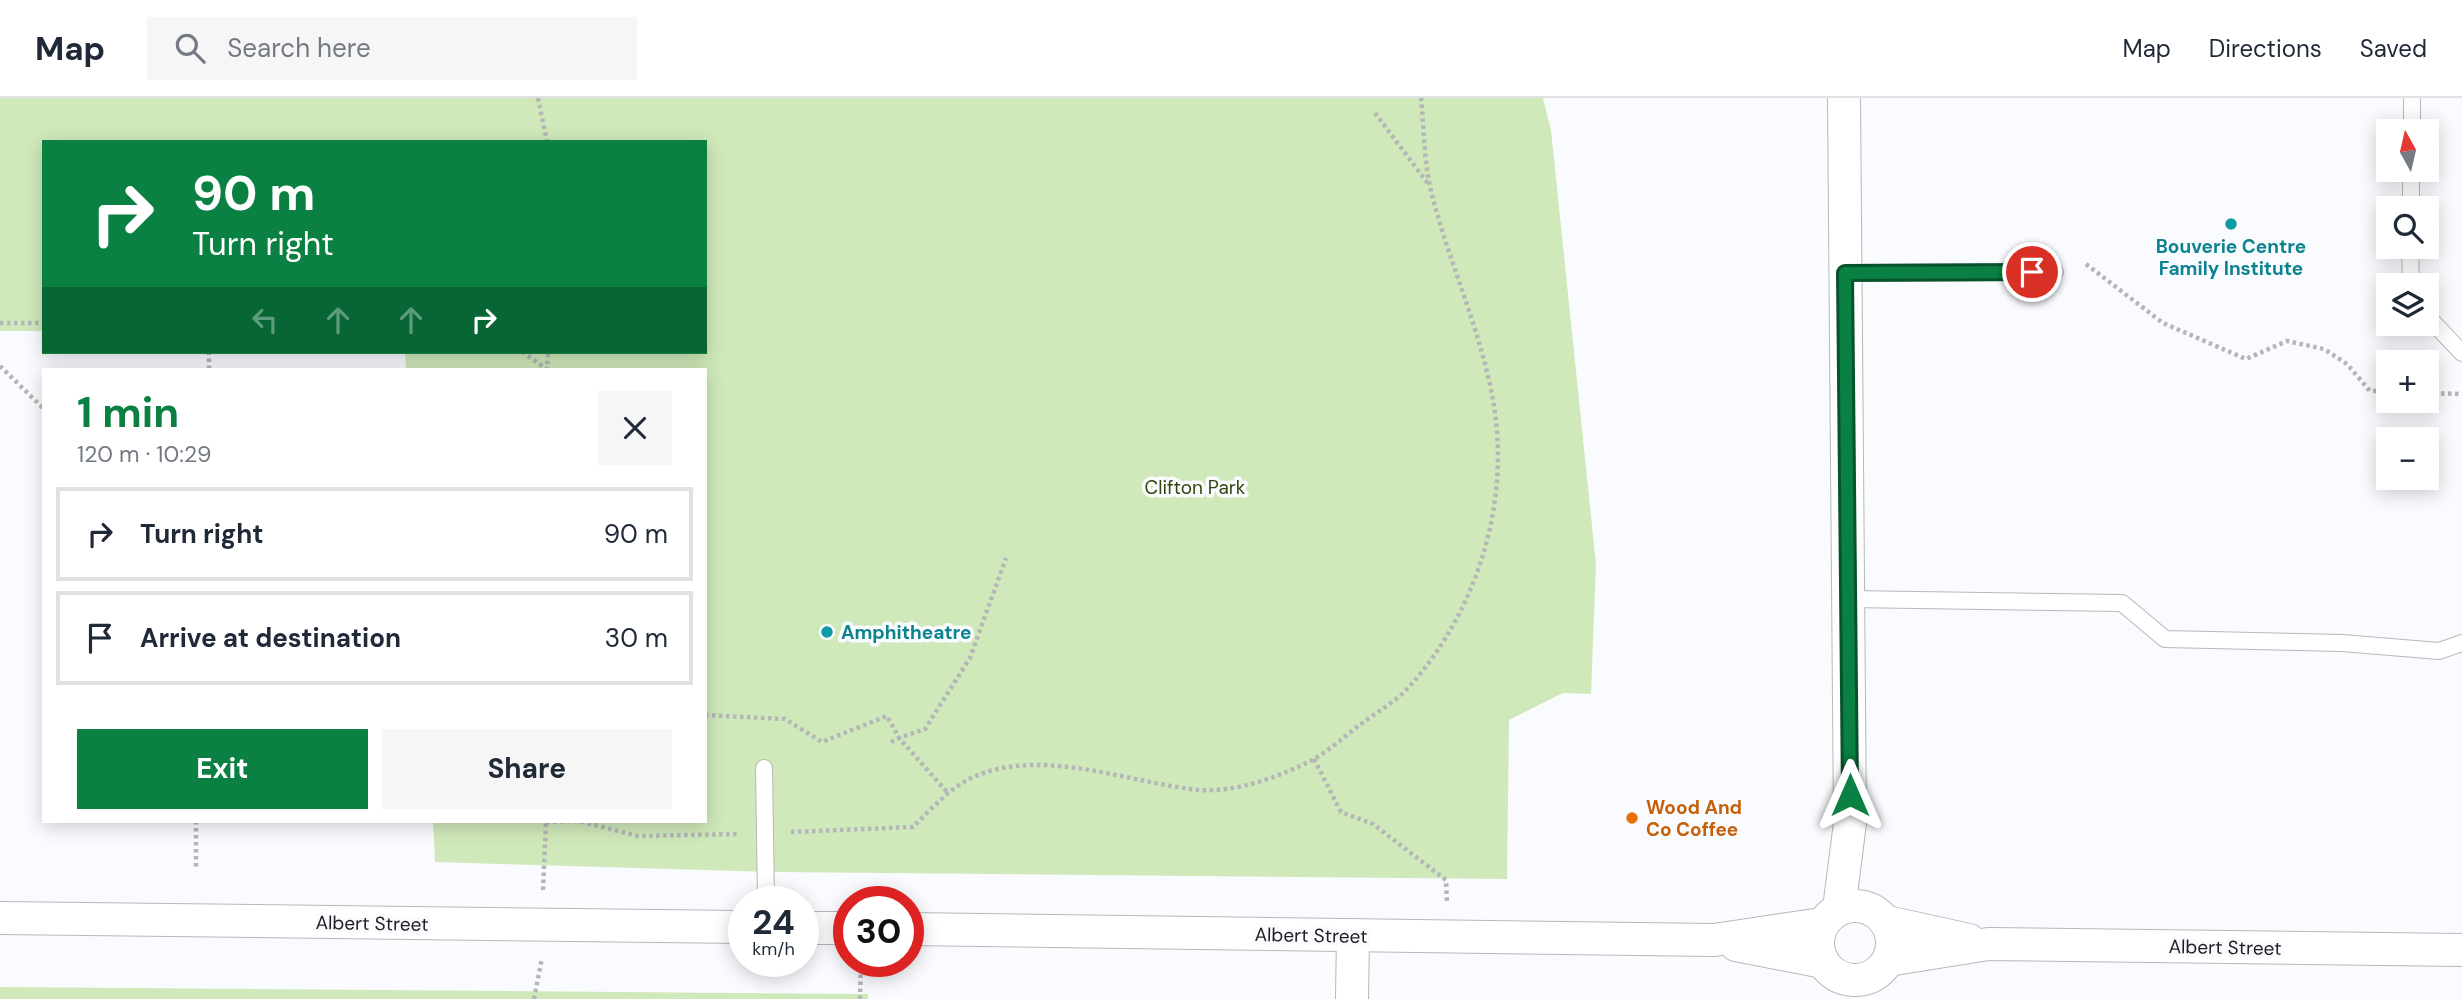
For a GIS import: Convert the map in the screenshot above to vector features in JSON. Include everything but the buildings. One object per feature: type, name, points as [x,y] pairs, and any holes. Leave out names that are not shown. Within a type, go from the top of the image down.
[{"type":"street","points":[[1844,98],[1850,823],[1854,916]]},
{"type":"street","points":[[1854,916],[1892,941],[1879,977],[1834,979],[1817,943],[1854,916]]},
{"type":"street","name":"Albert Street","points":[[924,929],[1714,940],[1854,916],[1988,944],[2462,950]]},
{"type":"street","name":"Albert Street","points":[[0,918],[728,927]]},
{"type":"street","points":[[1352,999],[1353,935]]},
{"type":"street","name":"Albert Street","points":[[1714,940],[1834,979]]},
{"type":"street","name":"Albert Street","points":[[1879,977],[1988,944]]},
{"type":"lane","points":[[2412,98],[2412,119]]},
{"type":"lane","points":[[1845,273],[2055,272]]},
{"type":"lane","points":[[2439,329],[2462,353]]},
{"type":"lane","points":[[1849,599],[2122,603],[2165,639],[2342,643],[2439,651],[2462,643]]},
{"type":"lane","points":[[764,768],[766,886]]},
{"type":"path","points":[[538,98],[547,140]]},
{"type":"path","points":[[587,823],[638,836],[765,834],[913,827],[948,793],[971,778],[1014,766],[1065,765],[1141,783],[1213,792],[1259,780],[1314,758],[1407,690],[1447,634],[1473,586],[1497,503],[1494,407],[1480,345],[1430,187],[1421,98]]},
{"type":"path","points":[[1375,113],[1430,187]]},
{"type":"path","points":[[2085,264],[2163,323],[2246,359],[2287,341],[2323,349],[2347,364],[2370,391],[2376,391]]},
{"type":"path","points":[[0,323],[42,323]]},
{"type":"path","points":[[525,354],[546,368]]},
{"type":"path","points":[[0,366],[42,407]]},
{"type":"path","points":[[2439,393],[2462,394]]},
{"type":"path","points":[[891,742],[925,729],[970,658],[1006,558]]},
{"type":"path","points":[[707,715],[785,719],[822,741],[887,716],[899,738],[948,793]]},
{"type":"path","points":[[1314,758],[1341,812],[1373,824],[1446,880],[1450,938]]},
{"type":"path","points":[[196,823],[196,869]]},
{"type":"path","points":[[542,925],[546,823]]},
{"type":"path","points":[[860,999],[861,977]]},
{"type":"green space","name":"Clifton Park","points":[[0,98],[1543,98],[1551,130],[1596,564],[1591,694],[1563,693],[1509,720],[1507,879],[775,872],[435,862],[433,823],[707,823],[707,368],[406,368],[405,354],[707,354],[707,140],[42,140],[42,331],[0,331]]},
{"type":"green space","points":[[0,987],[868,994],[868,999],[0,999]]},
{"type":"place","name":"Bouverie Centre Family Institute","points":[[2231,224]]},
{"type":"place","name":"Amphitheatre","points":[[827,632]]},
{"type":"place","name":"Wood And Co Coffee","points":[[1632,818]]},
{"type":"route","points":[[1850,795],[1845,273],[2032,272]]}]
